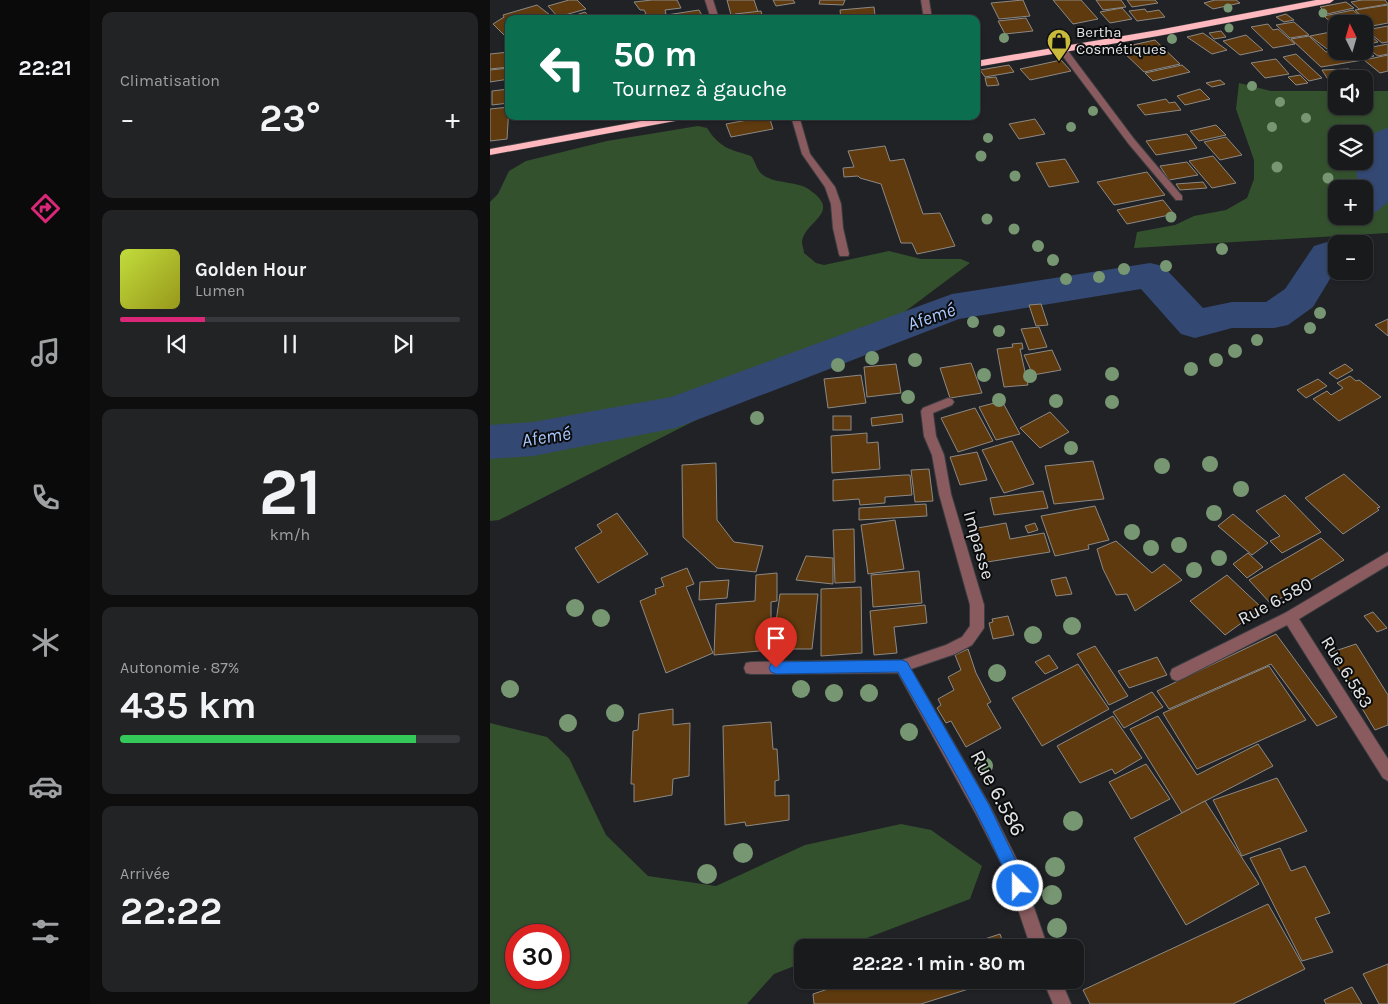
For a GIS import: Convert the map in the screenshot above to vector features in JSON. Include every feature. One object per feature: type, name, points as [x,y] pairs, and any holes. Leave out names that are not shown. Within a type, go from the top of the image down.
[{"type":"highway","points":[[980,63],[1168,32],[1330,0]]},
{"type":"highway","points":[[490,152],[664,120]]},
{"type":"street","points":[[709,0],[714,15]]},
{"type":"street","points":[[925,0],[927,15]]},
{"type":"street","points":[[1062,49],[1131,141],[1179,198]]},
{"type":"street","points":[[796,120],[806,154],[830,187],[836,204],[838,228],[844,254]]},
{"type":"street","name":"Impasse","points":[[902,666],[950,650],[967,641],[977,628],[977,604],[958,542],[945,494],[938,455],[930,436],[927,420],[927,411],[948,402]]},
{"type":"street","name":"Rue 6.580","points":[[1177,674],[1290,617],[1388,558]]},
{"type":"street","name":"Rue 6.583","points":[[1290,617],[1388,773]]},
{"type":"street","points":[[751,668],[902,666]]},
{"type":"street","name":"Rue 6.586","points":[[902,666],[984,810],[1013,870],[1037,939]]},
{"type":"street","points":[[1056,989],[1062,1004]]},
{"type":"green space","points":[[1239,83],[1271,91],[1328,91],[1328,115],[1373,115],[1373,91],[1388,91],[1388,233],[1328,235],[1328,237],[1134,248],[1137,232],[1175,225],[1194,216],[1226,210],[1247,198],[1254,179],[1254,160],[1236,109]]},
{"type":"green space","points":[[698,126],[707,128],[716,140],[726,147],[751,156],[763,175],[775,180],[800,185],[820,199],[823,205],[822,211],[804,235],[802,242],[804,253],[816,263],[824,265],[889,251],[921,259],[961,259],[970,263],[895,319],[499,520],[490,521],[490,202],[498,194],[509,171],[526,161],[607,141]]},
{"type":"green space","points":[[490,723],[547,737],[569,758],[606,835],[648,876],[716,886],[805,845],[901,824],[931,830],[982,866],[970,899],[864,939],[794,939],[794,966],[774,974],[747,1004],[490,1004]]},
{"type":"building","points":[[569,0],[577,0],[586,9],[565,15],[556,15],[548,6]]},
{"type":"building","points":[[677,0],[681,8],[665,10],[666,14],[642,15],[646,14],[644,10],[640,10],[634,2]]},
{"type":"building","points":[[727,0],[754,0],[758,12],[731,15]]},
{"type":"building","points":[[773,0],[793,0],[795,3],[776,6]]},
{"type":"building","points":[[820,0],[845,0],[843,5],[819,4]]},
{"type":"building","points":[[1023,0],[1030,16],[999,19],[991,3]]},
{"type":"building","points":[[1053,0],[1081,0],[1098,19],[1073,24]]},
{"type":"building","points":[[1096,0],[1121,0],[1126,7],[1103,10]]},
{"type":"building","points":[[1127,0],[1155,0],[1158,3],[1132,7]]},
{"type":"building","points":[[1215,0],[1236,0],[1240,3],[1213,9],[1204,3]]},
{"type":"building","points":[[1385,0],[1388,4],[1359,9],[1351,2]]},
{"type":"building","points":[[1346,2],[1354,8],[1327,14],[1320,7]]},
{"type":"building","points":[[537,5],[550,15],[505,15],[505,36],[493,24],[504,17],[503,15]]},
{"type":"building","points":[[1388,5],[1388,23],[1373,26],[1373,15],[1360,15],[1355,10]]},
{"type":"building","points":[[874,7],[875,15],[841,15],[840,10]]},
{"type":"building","points":[[1122,8],[1132,19],[1110,23],[1100,12]]},
{"type":"building","points":[[1145,9],[1147,12],[1159,10],[1165,17],[1137,21],[1129,11]]},
{"type":"building","points":[[699,10],[702,15],[666,15]]},
{"type":"building","points":[[1353,10],[1359,15],[1329,15]]},
{"type":"building","points":[[761,11],[762,15],[735,15]]},
{"type":"building","points":[[585,12],[588,15],[576,15]]},
{"type":"building","points":[[1286,14],[1294,20],[1284,22],[1276,17]]},
{"type":"building","points":[[1026,18],[1033,31],[1005,34],[998,21]]},
{"type":"building","points":[[1294,22],[1309,35],[1290,38],[1276,25]]},
{"type":"building","points":[[1268,24],[1273,30],[1278,29],[1295,44],[1273,48],[1251,27]]},
{"type":"building","points":[[1388,26],[1388,42],[1382,43],[1373,36],[1373,29]]},
{"type":"building","points":[[1221,31],[1226,37],[1214,39],[1209,33]]},
{"type":"building","points":[[1203,33],[1227,50],[1212,54],[1187,37]]},
{"type":"building","points":[[1328,33],[1328,49],[1327,49],[1310,36]]},
{"type":"building","points":[[1246,35],[1263,50],[1240,55],[1223,41]]},
{"type":"building","points":[[1309,36],[1326,52],[1328,52],[1328,60],[1363,60],[1321,67],[1291,39]]},
{"type":"building","points":[[1155,40],[1180,64],[1144,72],[1119,48]]},
{"type":"building","points":[[1388,44],[1388,54],[1378,56],[1373,52],[1373,47]]},
{"type":"building","points":[[505,52],[505,67],[490,69],[490,54]]},
{"type":"building","points":[[1296,54],[1322,78],[1309,81],[1283,57]]},
{"type":"building","points":[[1388,55],[1388,71],[1380,73],[1364,60],[1373,60],[1373,58]]},
{"type":"building","points":[[1276,59],[1289,74],[1265,78],[1251,63]]},
{"type":"building","points":[[1061,60],[1071,71],[1030,80],[1020,69]]},
{"type":"building","points":[[1009,65],[1014,72],[985,77],[980,70]]},
{"type":"building","points":[[1182,65],[1190,72],[1153,81],[1145,73]]},
{"type":"building","points":[[505,68],[505,80],[490,82],[490,70]]},
{"type":"building","points":[[1349,69],[1350,70],[1328,70],[1328,79],[1322,70]]},
{"type":"building","points":[[1300,75],[1308,83],[1296,85],[1288,77]]},
{"type":"building","points":[[996,77],[999,85],[987,86],[985,78]]},
{"type":"building","points":[[1220,80],[1225,84],[1212,87],[1206,83]]},
{"type":"building","points":[[505,89],[505,103],[492,105],[492,91]]},
{"type":"building","points":[[1200,89],[1210,99],[1185,105],[1177,96]]},
{"type":"building","points":[[1166,99],[1169,103],[1175,102],[1181,110],[1145,115],[1137,105]]},
{"type":"building","points":[[505,107],[505,120],[508,120],[507,139],[490,141],[490,109]]},
{"type":"building","points":[[1035,119],[1045,134],[1019,139],[1009,124]]},
{"type":"building","points":[[748,120],[770,120],[773,129],[731,137],[726,124]]},
{"type":"building","points":[[1216,125],[1226,135],[1199,141],[1190,131]]},
{"type":"building","points":[[1187,134],[1197,148],[1156,155],[1146,141]]},
{"type":"building","points":[[1226,137],[1242,155],[1220,160],[1204,142]]},
{"type":"building","points":[[885,146],[890,161],[904,159],[923,214],[940,213],[955,246],[917,254],[912,243],[901,243],[881,184],[858,176],[844,177],[843,168],[854,167],[848,151]]},
{"type":"building","points":[[1213,156],[1236,183],[1212,188],[1189,161]]},
{"type":"building","points":[[1065,159],[1079,182],[1049,187],[1036,163]]},
{"type":"building","points":[[1187,162],[1198,175],[1169,180],[1160,166]]},
{"type":"building","points":[[1147,172],[1165,195],[1114,205],[1097,182]]},
{"type":"building","points":[[1203,182],[1207,188],[1180,190],[1176,184]]},
{"type":"building","points":[[1163,200],[1174,214],[1127,224],[1117,210]]},
{"type":"building","points":[[1041,304],[1048,325],[1036,326],[1029,305]]},
{"type":"building","points":[[1388,319],[1388,336],[1375,325]]},
{"type":"building","points":[[1039,327],[1047,347],[1029,350],[1021,329]]},
{"type":"building","points":[[1022,343],[1023,349],[1020,349],[1028,385],[1004,387],[997,349],[1013,347],[1012,344]]},
{"type":"building","points":[[1052,350],[1061,370],[1033,375],[1024,355]]},
{"type":"building","points":[[971,363],[982,393],[950,398],[940,368]]},
{"type":"building","points":[[896,364],[901,393],[867,397],[864,367]]},
{"type":"building","points":[[1345,364],[1353,370],[1337,379],[1329,373]]},
{"type":"building","points":[[861,375],[866,403],[828,408],[824,379]]},
{"type":"building","points":[[1350,376],[1356,381],[1359,380],[1381,397],[1339,421],[1313,399],[1327,391],[1331,395],[1343,388],[1337,383]]},
{"type":"building","points":[[1318,379],[1327,386],[1306,398],[1297,390]]},
{"type":"building","points":[[1002,401],[1020,434],[996,440],[979,407]]},
{"type":"building","points":[[975,408],[993,441],[958,452],[941,418]]},
{"type":"building","points":[[1050,412],[1069,432],[1040,448],[1020,428]]},
{"type":"building","points":[[902,414],[903,422],[872,426],[871,418]]},
{"type":"building","points":[[833,416],[851,416],[851,430],[833,430]]},
{"type":"building","points":[[867,433],[867,443],[878,442],[880,469],[832,473],[831,436]]},
{"type":"building","points":[[1012,441],[1034,484],[1004,493],[982,450]]},
{"type":"building","points":[[977,452],[987,480],[960,485],[950,457]]},
{"type":"building","points":[[1093,461],[1104,499],[1054,504],[1045,466]]},
{"type":"building","points":[[716,463],[717,520],[734,542],[763,546],[756,572],[717,568],[683,537],[682,465]]},
{"type":"building","points":[[929,469],[933,501],[915,502],[911,470]]},
{"type":"building","points":[[1344,474],[1380,507],[1377,508],[1379,510],[1343,534],[1305,498]]},
{"type":"building","points":[[910,475],[912,495],[885,497],[885,503],[860,505],[859,499],[833,501],[833,480]]},
{"type":"building","points":[[1043,491],[1048,508],[994,515],[990,498]]},
{"type":"building","points":[[1285,495],[1321,532],[1282,553],[1270,541],[1280,536],[1256,511]]},
{"type":"building","points":[[926,504],[927,516],[859,520],[859,508]]},
{"type":"building","points":[[1095,506],[1109,540],[1088,545],[1089,549],[1055,556],[1041,516]]},
{"type":"building","points":[[617,513],[648,554],[598,583],[575,548],[602,532],[597,525]]},
{"type":"building","points":[[1233,514],[1268,543],[1252,555],[1218,526]]},
{"type":"building","points":[[895,520],[904,569],[868,574],[861,525]]},
{"type":"building","points":[[1006,523],[1010,539],[1044,533],[1050,552],[981,563],[972,529]]},
{"type":"building","points":[[1035,523],[1038,530],[1028,533],[1025,526]]},
{"type":"building","points":[[854,529],[855,582],[835,583],[833,530]]},
{"type":"building","points":[[1321,538],[1344,560],[1271,604],[1249,580]]},
{"type":"building","points":[[1116,541],[1152,573],[1164,564],[1182,580],[1135,611],[1127,594],[1116,595],[1103,569],[1097,549]]},
{"type":"building","points":[[1248,553],[1263,567],[1247,578],[1233,564]]},
{"type":"building","points":[[806,556],[833,558],[833,584],[796,580]]},
{"type":"building","points":[[687,568],[694,584],[686,587],[713,653],[666,673],[640,601],[656,594],[655,589],[664,586],[661,578]]},
{"type":"building","points":[[919,571],[922,603],[873,607],[871,575]]},
{"type":"building","points":[[777,573],[777,601],[771,602],[771,650],[714,655],[716,604],[755,601],[756,575]]},
{"type":"building","points":[[1227,575],[1262,608],[1225,635],[1190,601]]},
{"type":"building","points":[[1066,577],[1072,594],[1056,596],[1051,580]]},
{"type":"building","points":[[729,580],[727,598],[699,600],[700,582]]},
{"type":"building","points":[[861,587],[862,653],[821,656],[821,589]]},
{"type":"building","points":[[780,594],[818,594],[812,649],[772,649]]},
{"type":"building","points":[[925,605],[927,623],[894,627],[897,653],[874,655],[870,611]]},
{"type":"building","points":[[1373,612],[1387,628],[1377,632],[1364,616]]},
{"type":"building","points":[[1008,616],[1014,635],[993,639],[989,623],[993,622],[992,619]]},
{"type":"building","points":[[1276,634],[1337,717],[1317,726],[1271,664],[1169,709],[1157,691]]},
{"type":"building","points":[[1356,644],[1388,695],[1388,725],[1375,730],[1329,653]]},
{"type":"building","points":[[1095,646],[1128,696],[1109,705],[1077,654]]},
{"type":"building","points":[[968,649],[976,673],[991,702],[987,704],[1001,728],[966,747],[951,721],[946,723],[937,708],[941,705],[938,699],[954,690],[948,677],[961,670],[955,655]]},
{"type":"building","points":[[1049,655],[1058,668],[1045,674],[1035,662]]},
{"type":"building","points":[[1157,657],[1167,675],[1129,688],[1118,671]]},
{"type":"building","points":[[1078,664],[1109,709],[1042,746],[1012,698]]},
{"type":"building","points":[[1269,666],[1306,720],[1197,769],[1163,713]]},
{"type":"building","points":[[1152,692],[1163,707],[1124,728],[1113,712]]},
{"type":"building","points":[[673,709],[673,725],[690,723],[689,776],[673,779],[672,795],[634,802],[634,784],[631,784],[633,731],[638,730],[639,714]]},
{"type":"building","points":[[1113,716],[1142,758],[1115,774],[1112,769],[1080,783],[1057,746]]},
{"type":"building","points":[[1158,716],[1197,775],[1258,744],[1273,766],[1182,813],[1130,729]]},
{"type":"building","points":[[771,722],[773,749],[777,749],[779,780],[775,781],[775,796],[789,795],[789,820],[746,826],[745,822],[725,825],[723,726]]},
{"type":"building","points":[[1146,764],[1170,799],[1131,819],[1109,782]]},
{"type":"building","points":[[1277,778],[1307,831],[1242,856],[1213,800]]},
{"type":"building","points":[[1205,801],[1259,884],[1186,925],[1134,838]]},
{"type":"building","points":[[1280,848],[1291,871],[1305,866],[1330,913],[1315,918],[1333,952],[1302,961],[1250,858]]},
{"type":"building","points":[[1268,904],[1305,969],[1233,1004],[1090,1004],[1083,990]]},
{"type":"building","points":[[1000,934],[1002,939],[985,939]]},
{"type":"building","points":[[1388,964],[1388,1004],[1379,1004],[1363,974]]},
{"type":"building","points":[[1352,987],[1362,1004],[1326,1004],[1324,1000]]},
{"type":"building","points":[[828,989],[968,989],[921,1004],[814,1004],[813,994]]},
{"type":"waterway","name":"Afemé","points":[[1373,197],[1378,193],[1372,164],[1381,145],[1388,138]]},
{"type":"waterway","name":"Afemé","points":[[490,442],[533,439],[676,412],[952,307],[1150,275],[1195,324],[1232,315],[1274,315],[1299,298],[1328,254]]},
{"type":"place","name":"Bertha Cosmétiques","points":[[1059,62]]},
{"type":"route","points":[[776,668],[902,666],[984,810],[1013,870],[1018,886]]}]
